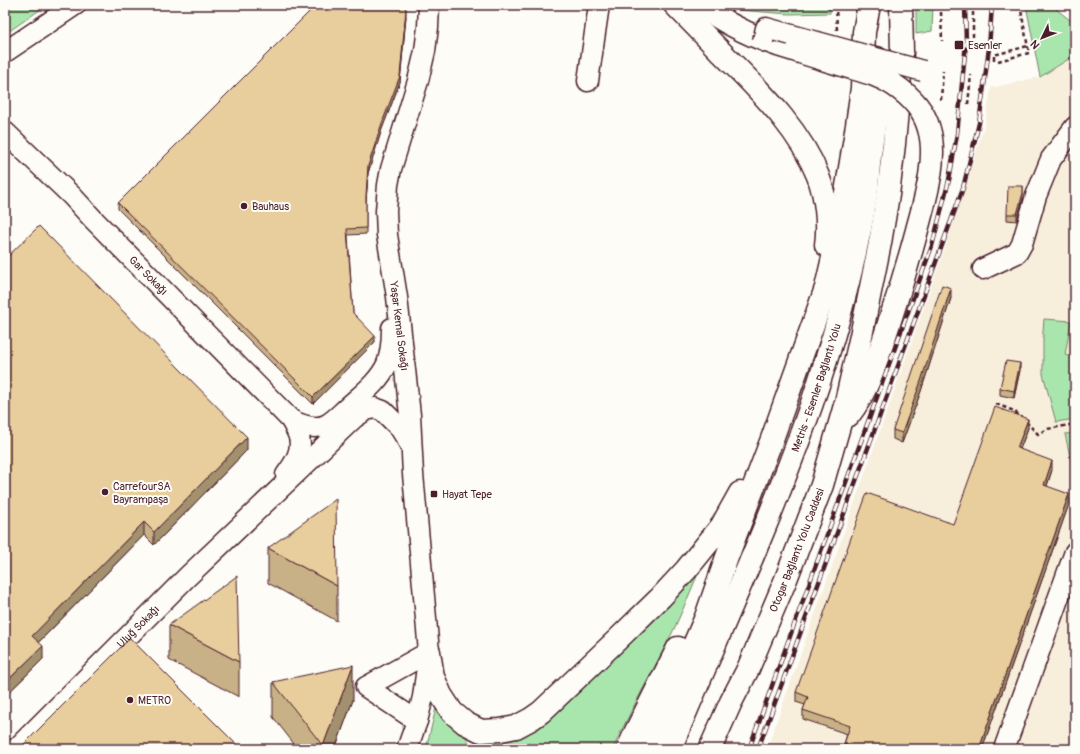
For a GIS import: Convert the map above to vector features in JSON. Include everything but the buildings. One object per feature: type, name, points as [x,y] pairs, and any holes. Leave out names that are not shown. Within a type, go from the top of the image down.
[{"type":"highway","points":[[674,5],[771,104],[805,150],[818,176],[826,212],[827,240],[824,271],[817,311]]},
{"type":"highway","points":[[701,5],[722,21],[763,41],[885,79],[903,92],[919,108],[929,128],[932,151],[928,185],[914,244],[881,348],[857,406],[839,429]]},
{"type":"highway","points":[[649,749],[706,617],[826,288],[841,222],[857,125],[862,88],[864,32],[870,5]]},
{"type":"highway","name":"Metris - Esenler Bağlantı Yolu","points":[[670,749],[788,472],[817,392],[842,307],[850,277],[866,195],[877,100],[877,61],[870,5]]},
{"type":"highway","name":"Otogar Bağlantı Yolu Caddesi","points":[[748,669],[786,579],[822,485],[839,429],[861,336],[888,195],[902,53],[901,5]]},
{"type":"highway","points":[[429,652],[433,676],[441,695],[452,712],[465,723],[481,731],[500,730],[516,726],[531,719],[541,712],[613,644],[686,570],[721,527],[772,439]]},
{"type":"highway","points":[[628,749],[695,612],[719,557],[748,501]]},
{"type":"highway","points":[[710,749],[748,669]]},
{"type":"highway","points":[[725,749],[742,704],[748,669]]},
{"type":"street","points":[[5,52],[75,5]]},
{"type":"street","name":"Yaşar Kemal Sokağı","points":[[407,749],[417,721],[423,697],[429,652],[411,446],[410,415],[397,297],[387,235],[386,211],[388,186],[396,151],[418,80],[425,50],[428,27],[428,5]]},
{"type":"street","points":[[588,81],[599,5]]},
{"type":"street","points":[[763,41],[766,28],[923,71]]},
{"type":"street","points":[[983,270],[1017,253],[1022,244],[1036,196],[1051,159],[1075,127]]},
{"type":"street","name":"Gar Sokağı","points":[[5,132],[72,196],[291,420]]},
{"type":"street","points":[[291,420],[301,425],[314,427],[326,425],[364,392],[382,373],[387,364],[390,352],[393,313],[397,297]]},
{"type":"street","points":[[263,506],[284,484],[354,418],[366,410],[375,408],[383,411],[400,428],[411,446]]},
{"type":"street","points":[[263,506],[298,455],[300,447],[299,435],[291,420]]},
{"type":"street","name":"Uluğ Sokağı","points":[[16,749],[188,577],[263,506]]},
{"type":"street","points":[[1004,749],[1075,552]]},
{"type":"street","points":[[417,721],[366,687],[429,652]]},
{"type":"path","points":[[836,5],[837,47]]},
{"type":"path","points":[[998,60],[1029,53],[1020,5]]},
{"type":"path","points":[[941,12],[942,42]]},
{"type":"path","points":[[973,12],[973,42]]},
{"type":"path","points":[[994,60],[994,55],[1028,46]]},
{"type":"path","points":[[941,100],[943,71]]},
{"type":"path","points":[[968,104],[971,75]]},
{"type":"path","points":[[996,404],[1014,411],[1038,434],[1047,429],[1075,424]]},
{"type":"shaded area","points":[[1075,55],[1075,749],[767,749],[944,251],[985,124],[991,88],[1040,77]]},
{"type":"green space","points":[[5,5],[47,5],[5,34]]},
{"type":"green space","points":[[727,5],[830,5],[830,13],[790,14],[737,10]]},
{"type":"green space","points":[[916,5],[933,5],[932,31],[916,34]]},
{"type":"green space","points":[[1026,5],[1051,5],[1075,24],[1075,55],[1040,77]]},
{"type":"green space","points":[[1044,319],[1071,321],[1065,355],[1075,357],[1075,419],[1056,422],[1043,374]]},
{"type":"green space","points":[[1075,433],[1075,479],[1065,434]]},
{"type":"green space","points":[[693,573],[698,574],[678,621],[613,749],[514,749],[500,746],[501,742],[521,738],[544,724],[664,609],[682,589]]},
{"type":"green space","points":[[436,708],[438,708],[450,724],[467,736],[466,738],[468,739],[468,745],[442,749],[426,749]]},
{"type":"railway","points":[[749,749],[932,246],[949,180],[957,134],[966,43],[965,5]]},
{"type":"railway","points":[[758,749],[963,188],[979,123],[989,48],[992,5]]},
{"type":"place","name":"Esenler","points":[[959,45]]},
{"type":"place","name":"Bauhaus","points":[[244,206]]},
{"type":"place","name":"CarrefourSA Bayrampaşa","points":[[105,492]]},
{"type":"place","name":"Hayat Tepe","points":[[434,494]]},
{"type":"place","name":"METRO","points":[[130,700]]}]
